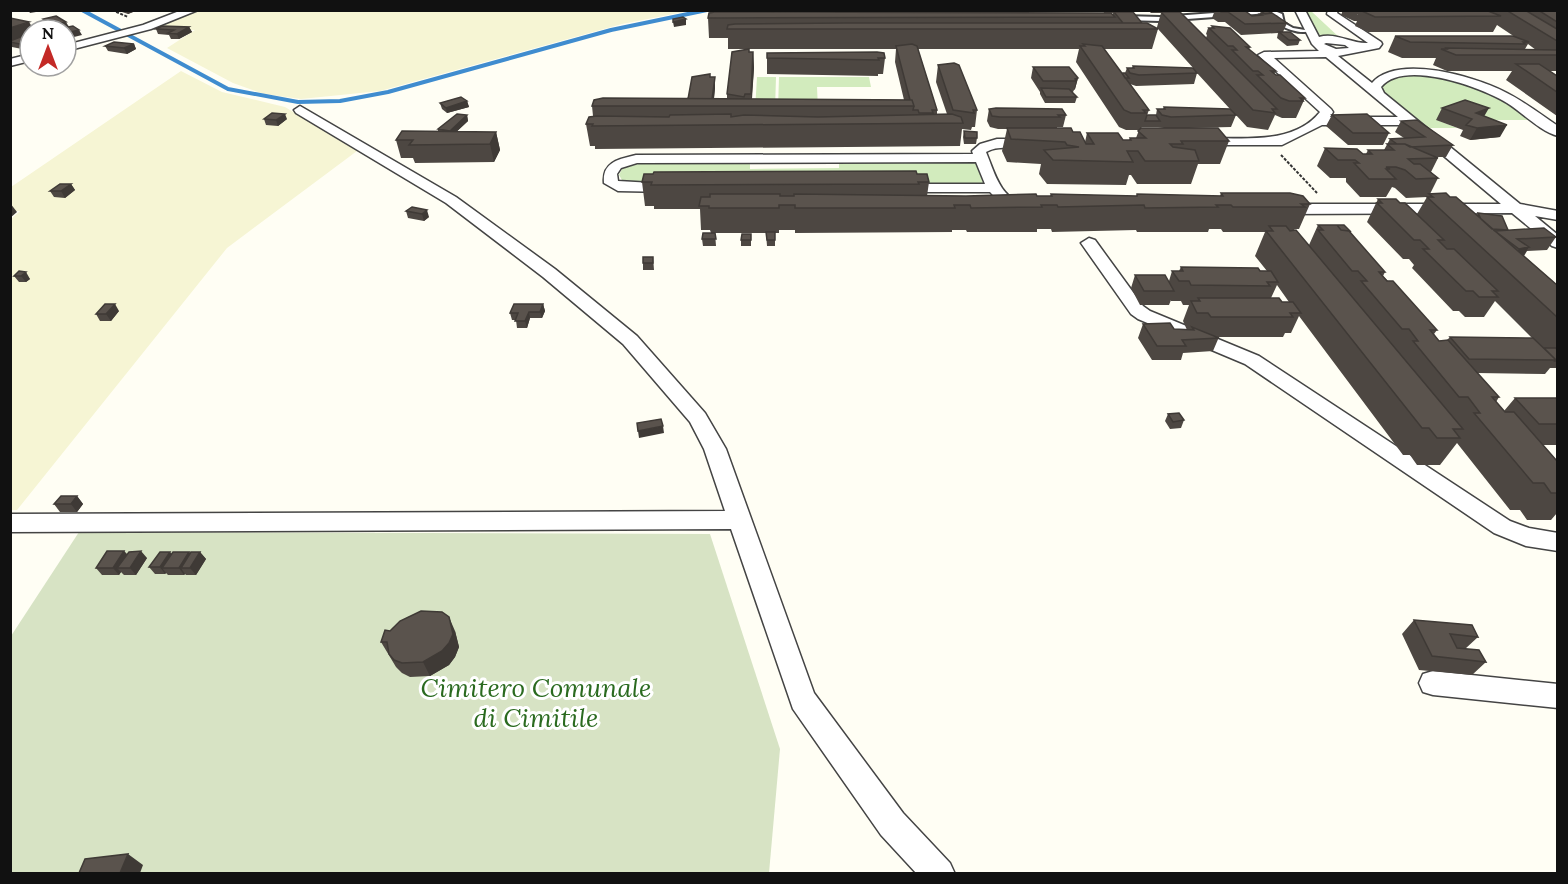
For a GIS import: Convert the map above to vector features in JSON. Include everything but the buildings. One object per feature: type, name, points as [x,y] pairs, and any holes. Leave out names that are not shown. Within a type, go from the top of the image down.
[{"type":"street","points":[[78,45],[147,27],[193,10]]},
{"type":"street","points":[[1300,10],[1308,31],[1321,48],[1557,243]]},
{"type":"street","points":[[1317,10],[1355,46],[1421,73]]},
{"type":"street","points":[[1190,142],[1282,141],[1320,121],[1327,112],[1263,55],[1321,48],[1340,52],[1355,46],[1375,46],[1377,44],[1352,30],[1332,14],[1333,10]]},
{"type":"street","points":[[1379,94],[1375,87],[1383,78],[1398,73],[1421,73],[1456,78],[1488,88],[1557,132]]},
{"type":"street","points":[[300,110],[451,200],[549,273],[630,340],[698,418],[715,449],[803,700],[892,824],[939,873]]},
{"type":"street","points":[[1320,121],[1412,121]]},
{"type":"street","points":[[1034,209],[1011,207],[994,188],[980,151],[986,145],[996,143],[1054,142]]},
{"type":"street","points":[[689,188],[618,187],[611,183],[610,174],[616,165],[636,159],[982,158]]},
{"type":"street","points":[[888,188],[994,188]]},
{"type":"street","points":[[1260,209],[1517,208],[1557,216]]},
{"type":"street","points":[[1089,243],[1137,310],[1194,338],[1252,360],[1502,527],[1526,537],[1557,542]]},
{"type":"street","points":[[10,523],[739,520]]},
{"type":"street","points":[[1433,683],[1557,696]]},
{"type":"lane","points":[[1118,17],[1160,18],[1277,12],[1282,24],[1292,29],[1308,31]]},
{"type":"path","points":[[1268,141],[1333,209]]},
{"type":"green space","points":[[198,10],[689,11],[622,24],[380,91],[301,99],[264,94],[233,83],[167,48],[195,30],[149,28]]},
{"type":"green space","points":[[1305,11],[1311,11],[1340,38],[1315,35]]},
{"type":"green space","points":[[181,71],[222,92],[285,107],[357,151],[227,248],[17,510],[11,510],[10,220],[20,211],[11,211],[11,187]]},
{"type":"green space","points":[[1417,75],[1463,84],[1505,103],[1532,120],[1437,120],[1457,128],[1426,128],[1385,94],[1382,86],[1394,78]]},
{"type":"green space","points":[[757,77],[776,77],[775,110],[755,110]]},
{"type":"green space","points":[[779,77],[869,77],[871,87],[817,87],[818,110],[778,109]]},
{"type":"green space","points":[[642,163],[750,163],[750,169],[839,168],[839,163],[976,163],[983,183],[631,184],[622,180],[619,175],[622,169]]},
{"type":"green space","name":"Cimitero Comunale di Cimitile","points":[[79,532],[710,534],[780,749],[769,873],[11,874],[11,636]]},
{"type":"waterway","points":[[82,10],[228,89],[298,102],[340,101],[388,92],[611,30],[707,10]]}]
